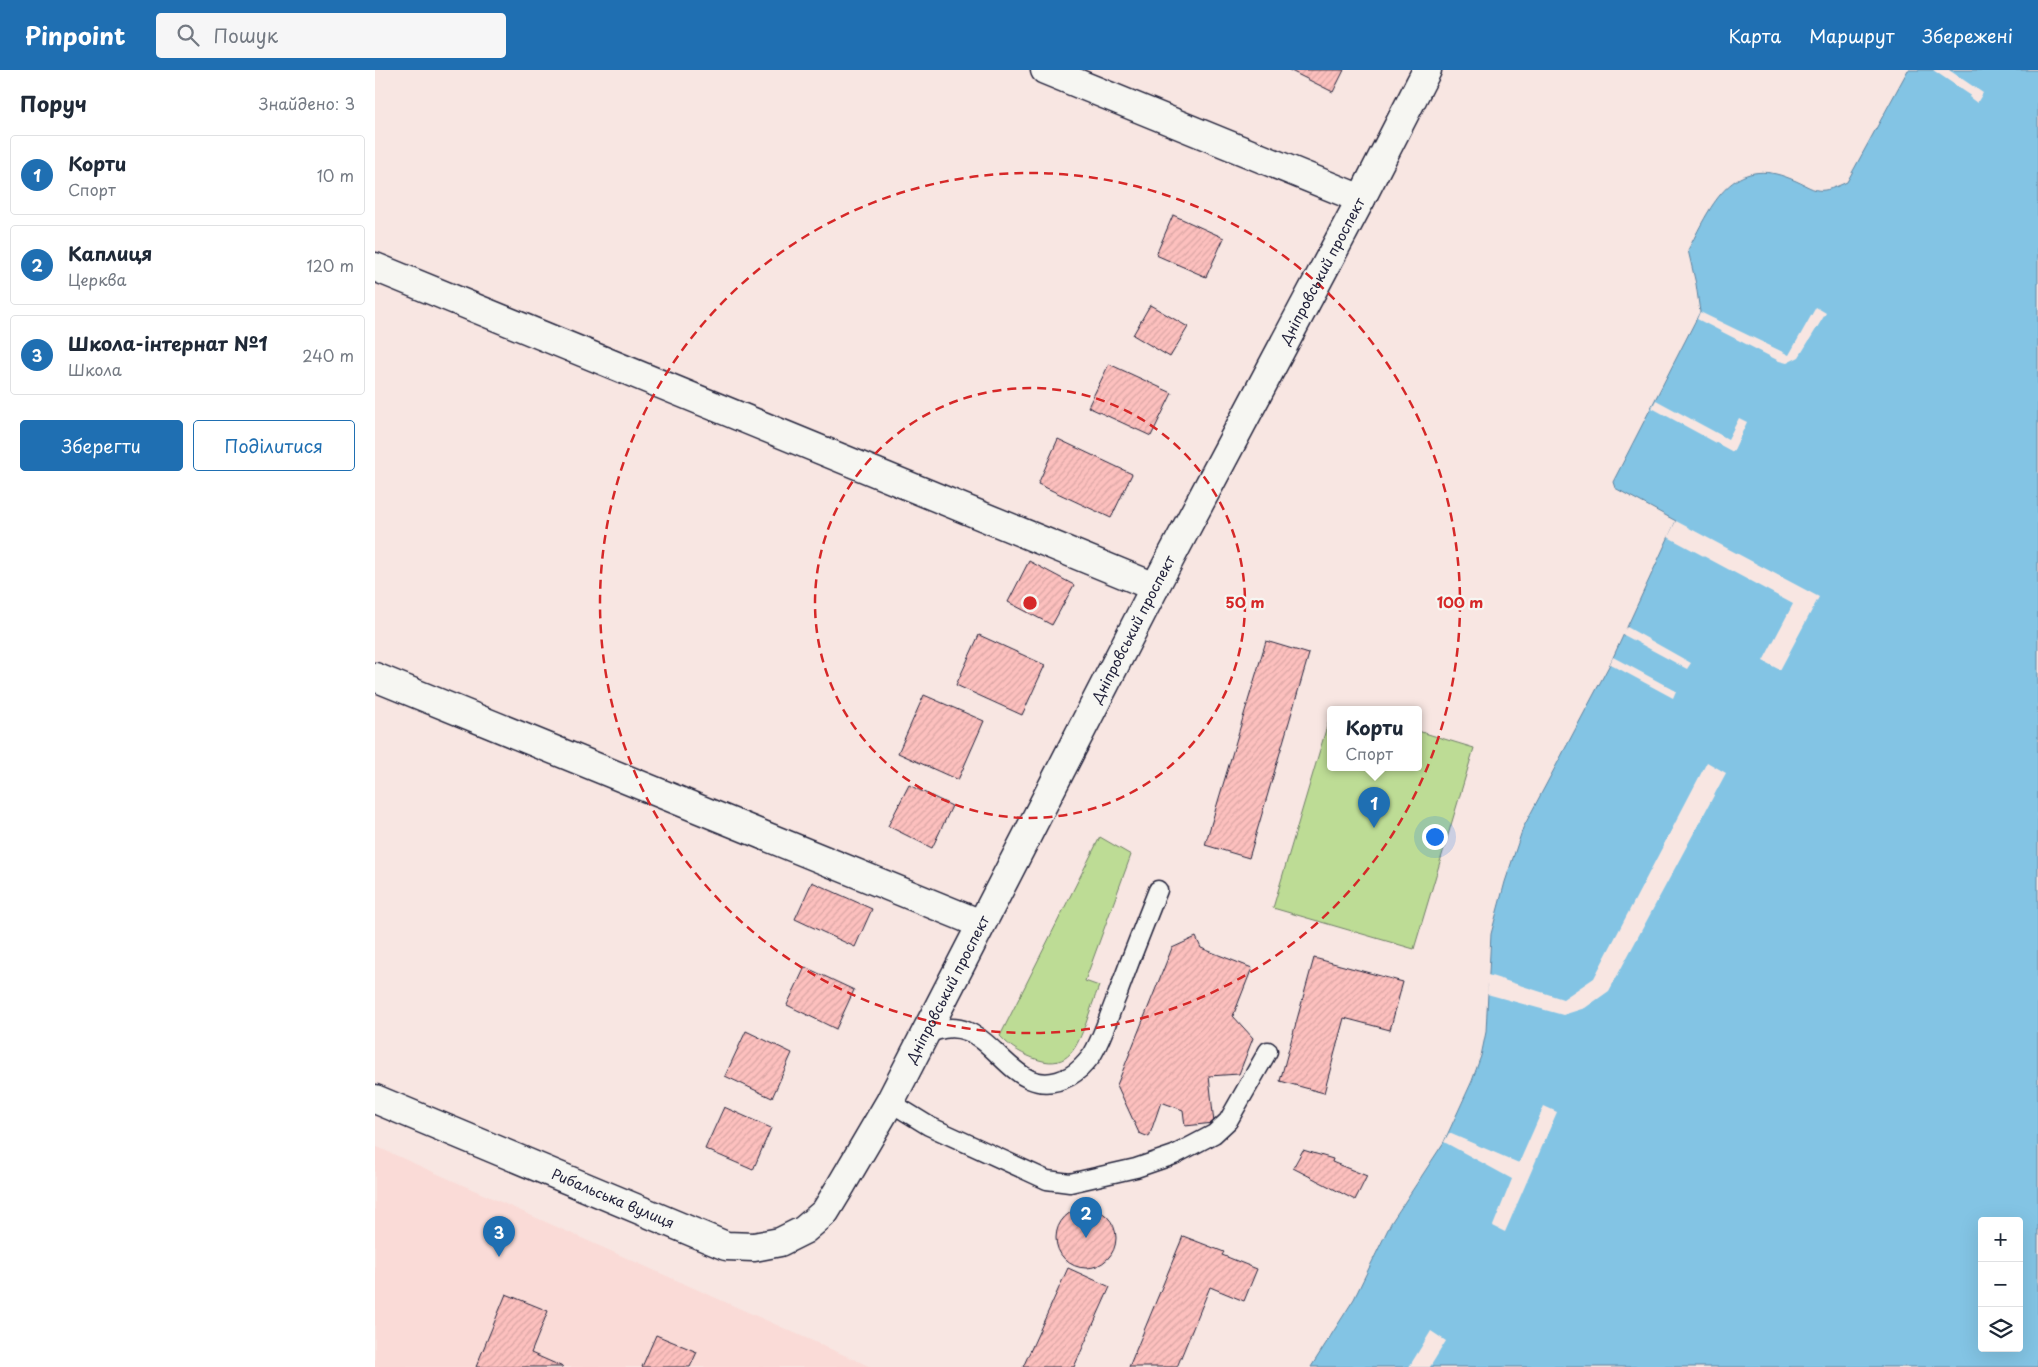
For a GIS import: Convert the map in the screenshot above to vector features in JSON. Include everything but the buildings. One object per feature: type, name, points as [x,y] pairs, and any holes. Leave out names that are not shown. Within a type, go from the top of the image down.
[{"type":"street","points":[[1045,70],[1361,199]]},
{"type":"street","name":"Дніпровський проспект","points":[[839,1190],[890,1102],[1155,588],[1361,199],[1427,70]]},
{"type":"street","points":[[375,267],[1155,588]]},
{"type":"street","points":[[375,677],[981,924]]},
{"type":"street","name":"Рибальська вулиця","points":[[375,1099],[726,1246],[754,1248],[780,1242],[804,1230],[825,1212],[839,1190]]},
{"type":"lane","points":[[924,1036],[943,1029],[962,1029],[980,1038],[1014,1070],[1027,1078],[1041,1082],[1056,1081],[1070,1076],[1082,1067],[1099,1042],[1158,890]]},
{"type":"lane","points":[[890,1102],[929,1126],[1047,1180],[1070,1183],[1136,1168],[1174,1155],[1214,1134],[1228,1121],[1268,1051]]},
{"type":"shaded area","points":[[375,1146],[871,1367],[375,1367]]},
{"type":"green space","points":[[1327,726],[1327,771],[1422,771],[1422,732],[1474,748],[1414,949],[1273,908]]},
{"type":"green space","points":[[1100,837],[1131,855],[1085,981],[1099,986],[1083,1032],[1070,1054],[1058,1061],[1039,1060],[1018,1051],[1000,1036]]},
{"type":"water","points":[[1908,70],[2038,70],[2038,1367],[1311,1367],[1354,1299],[1391,1223],[1444,1142],[1472,1081],[1481,1056],[1486,1032],[1491,934],[1505,882],[1523,828],[1610,664],[1676,521],[1615,488],[1613,482],[1700,312],[1688,250],[1713,204],[1736,180],[1750,174],[1767,172],[1786,177],[1815,190],[1827,190],[1847,182]]},
{"type":"pier","points":[[1933,70],[1949,70],[1983,93],[1977,103],[1969,97],[1970,95]]},
{"type":"pier","points":[[1816,307],[1826,313],[1799,357],[1787,363],[1779,361],[1697,319],[1700,312],[1789,355]]},
{"type":"pier","points":[[1656,400],[1728,439],[1739,418],[1747,422],[1733,452],[1652,408]]},
{"type":"pier","points":[[1676,521],[1819,597],[1780,670],[1763,661],[1793,604],[1668,537]]},
{"type":"pier","points":[[1627,627],[1691,663],[1687,669],[1622,634]]},
{"type":"pier","points":[[1613,657],[1676,691],[1673,698],[1610,664]]},
{"type":"pier","points":[[1707,762],[1726,773],[1609,991],[1585,1008],[1563,1015],[1487,994],[1488,975],[1563,999],[1594,978]]},
{"type":"pier","points":[[1544,1106],[1557,1112],[1505,1232],[1493,1226],[1512,1179],[1444,1142],[1449,1133],[1519,1163]]},
{"type":"pier","points":[[1431,1331],[1446,1341],[1430,1367],[1409,1367]]},
{"type":"place","name":"Корти","points":[[1374,828]]},
{"type":"place","name":"Каплиця","points":[[1086,1238]]},
{"type":"place","name":"Школа-інтернат №1","points":[[499,1257]]}]
